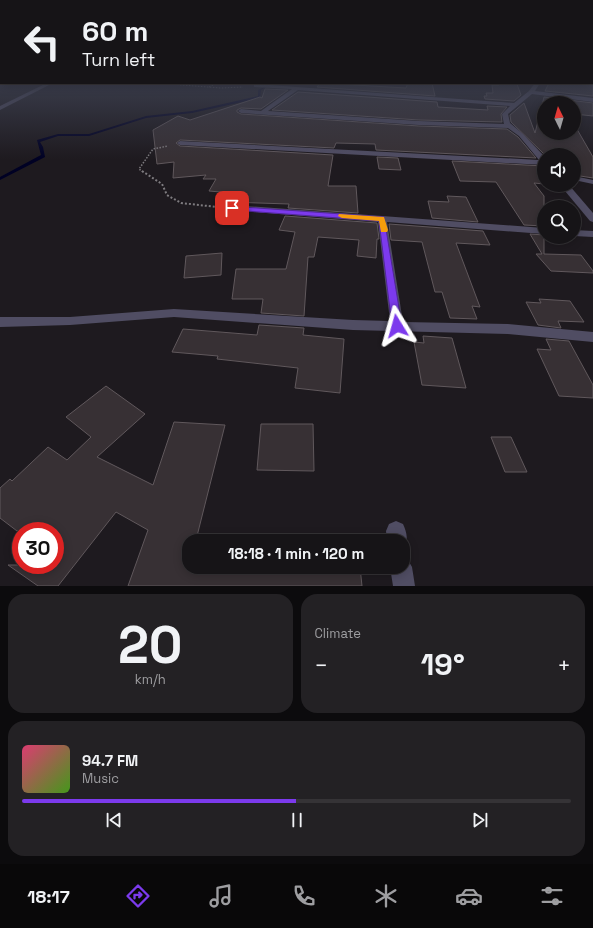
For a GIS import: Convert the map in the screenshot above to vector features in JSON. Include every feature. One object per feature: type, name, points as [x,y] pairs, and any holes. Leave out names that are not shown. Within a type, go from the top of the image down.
[{"type":"street","points":[[263,112],[273,104]]},
{"type":"street","points":[[506,104],[514,105]]},
{"type":"street","points":[[514,105],[505,114],[507,124],[521,135],[537,154]]},
{"type":"street","points":[[241,111],[419,123],[510,126]]},
{"type":"street","points":[[180,143],[537,162]]},
{"type":"street","points":[[581,179],[593,182]]},
{"type":"street","points":[[570,192],[593,219]]},
{"type":"street","points":[[232,208],[537,230]]},
{"type":"street","points":[[382,219],[397,326]]},
{"type":"street","points":[[581,233],[593,234]]},
{"type":"street","points":[[0,322],[70,321],[174,313],[353,325],[508,329],[593,337]]},
{"type":"street","points":[[402,574],[404,586]]},
{"type":"path","points":[[180,143],[153,149],[139,169],[162,184],[168,195],[181,203],[232,208]]},
{"type":"building","points":[[238,104],[268,104],[261,109],[241,108],[237,110],[237,112],[241,114],[419,126],[507,129],[518,137],[536,158],[376,150],[375,144],[336,143],[334,148],[180,140],[176,143],[180,146],[333,155],[328,186],[356,186],[358,213],[288,208],[289,204],[228,202],[232,193],[209,191],[216,179],[203,179],[206,175],[173,178],[174,162],[157,164],[153,130],[178,116],[190,120]]},
{"type":"building","points":[[280,104],[437,104],[438,107],[488,110],[487,106],[507,107],[501,114],[502,122],[419,120],[272,110]]},
{"type":"building","points":[[522,104],[524,104],[535,133],[537,125],[537,140],[581,140],[581,136],[593,157],[593,178],[581,176],[581,148],[538,148],[511,122],[510,115]]},
{"type":"building","points":[[581,104],[593,104],[593,116],[581,115]]},
{"type":"building","points":[[377,157],[398,158],[401,170],[379,169]]},
{"type":"building","points":[[452,161],[537,166],[537,183],[534,183],[537,187],[537,192],[541,192],[544,196],[544,200],[537,200],[537,226],[524,225],[496,182],[460,181]]},
{"type":"building","points":[[447,196],[466,197],[478,222],[432,218],[428,201],[449,202]]},
{"type":"building","points":[[285,216],[377,223],[379,239],[377,239],[376,258],[357,256],[359,240],[318,237],[314,257],[308,257],[304,316],[261,313],[263,299],[232,299],[236,269],[286,269],[295,232],[279,230]]},
{"type":"building","points":[[389,224],[483,231],[490,245],[456,243],[480,307],[472,306],[477,319],[450,318],[442,292],[435,292],[422,242],[391,240]]},
{"type":"building","points":[[530,234],[537,234],[537,244],[544,244],[544,254],[581,255],[593,273],[551,271],[536,254],[542,254]]},
{"type":"building","points":[[222,253],[221,275],[184,278],[186,256]]},
{"type":"building","points":[[539,299],[570,301],[584,322],[558,321],[561,328],[538,325],[526,302],[541,303]]},
{"type":"building","points":[[259,325],[304,328],[303,335],[344,339],[340,393],[295,388],[298,368],[217,359],[218,356],[172,352],[183,329],[257,335]]},
{"type":"building","points":[[423,336],[452,338],[466,388],[422,385],[414,342],[424,343]]},
{"type":"building","points":[[546,339],[569,341],[593,385],[593,398],[559,396],[537,349],[551,350]]},
{"type":"building","points":[[106,386],[145,414],[97,457],[153,485],[174,422],[225,425],[198,534],[182,534],[182,574],[361,574],[362,586],[128,586],[148,530],[116,512],[58,586],[38,586],[21,574],[64,574],[64,522],[12,522],[12,527],[0,518],[0,488],[10,479],[12,481],[48,447],[67,460],[91,437],[66,417]]},
{"type":"building","points":[[261,424],[313,424],[314,471],[257,470]]},
{"type":"building","points":[[491,437],[511,437],[527,472],[505,472]]},
{"type":"waterway","points":[[0,179],[43,156],[38,141],[58,135],[89,135],[146,117],[192,112],[226,104]]},
{"type":"slow traffic","points":[[342,216],[382,219],[384,230]]},
{"type":"route","points":[[232,208],[382,219],[397,326]]}]
